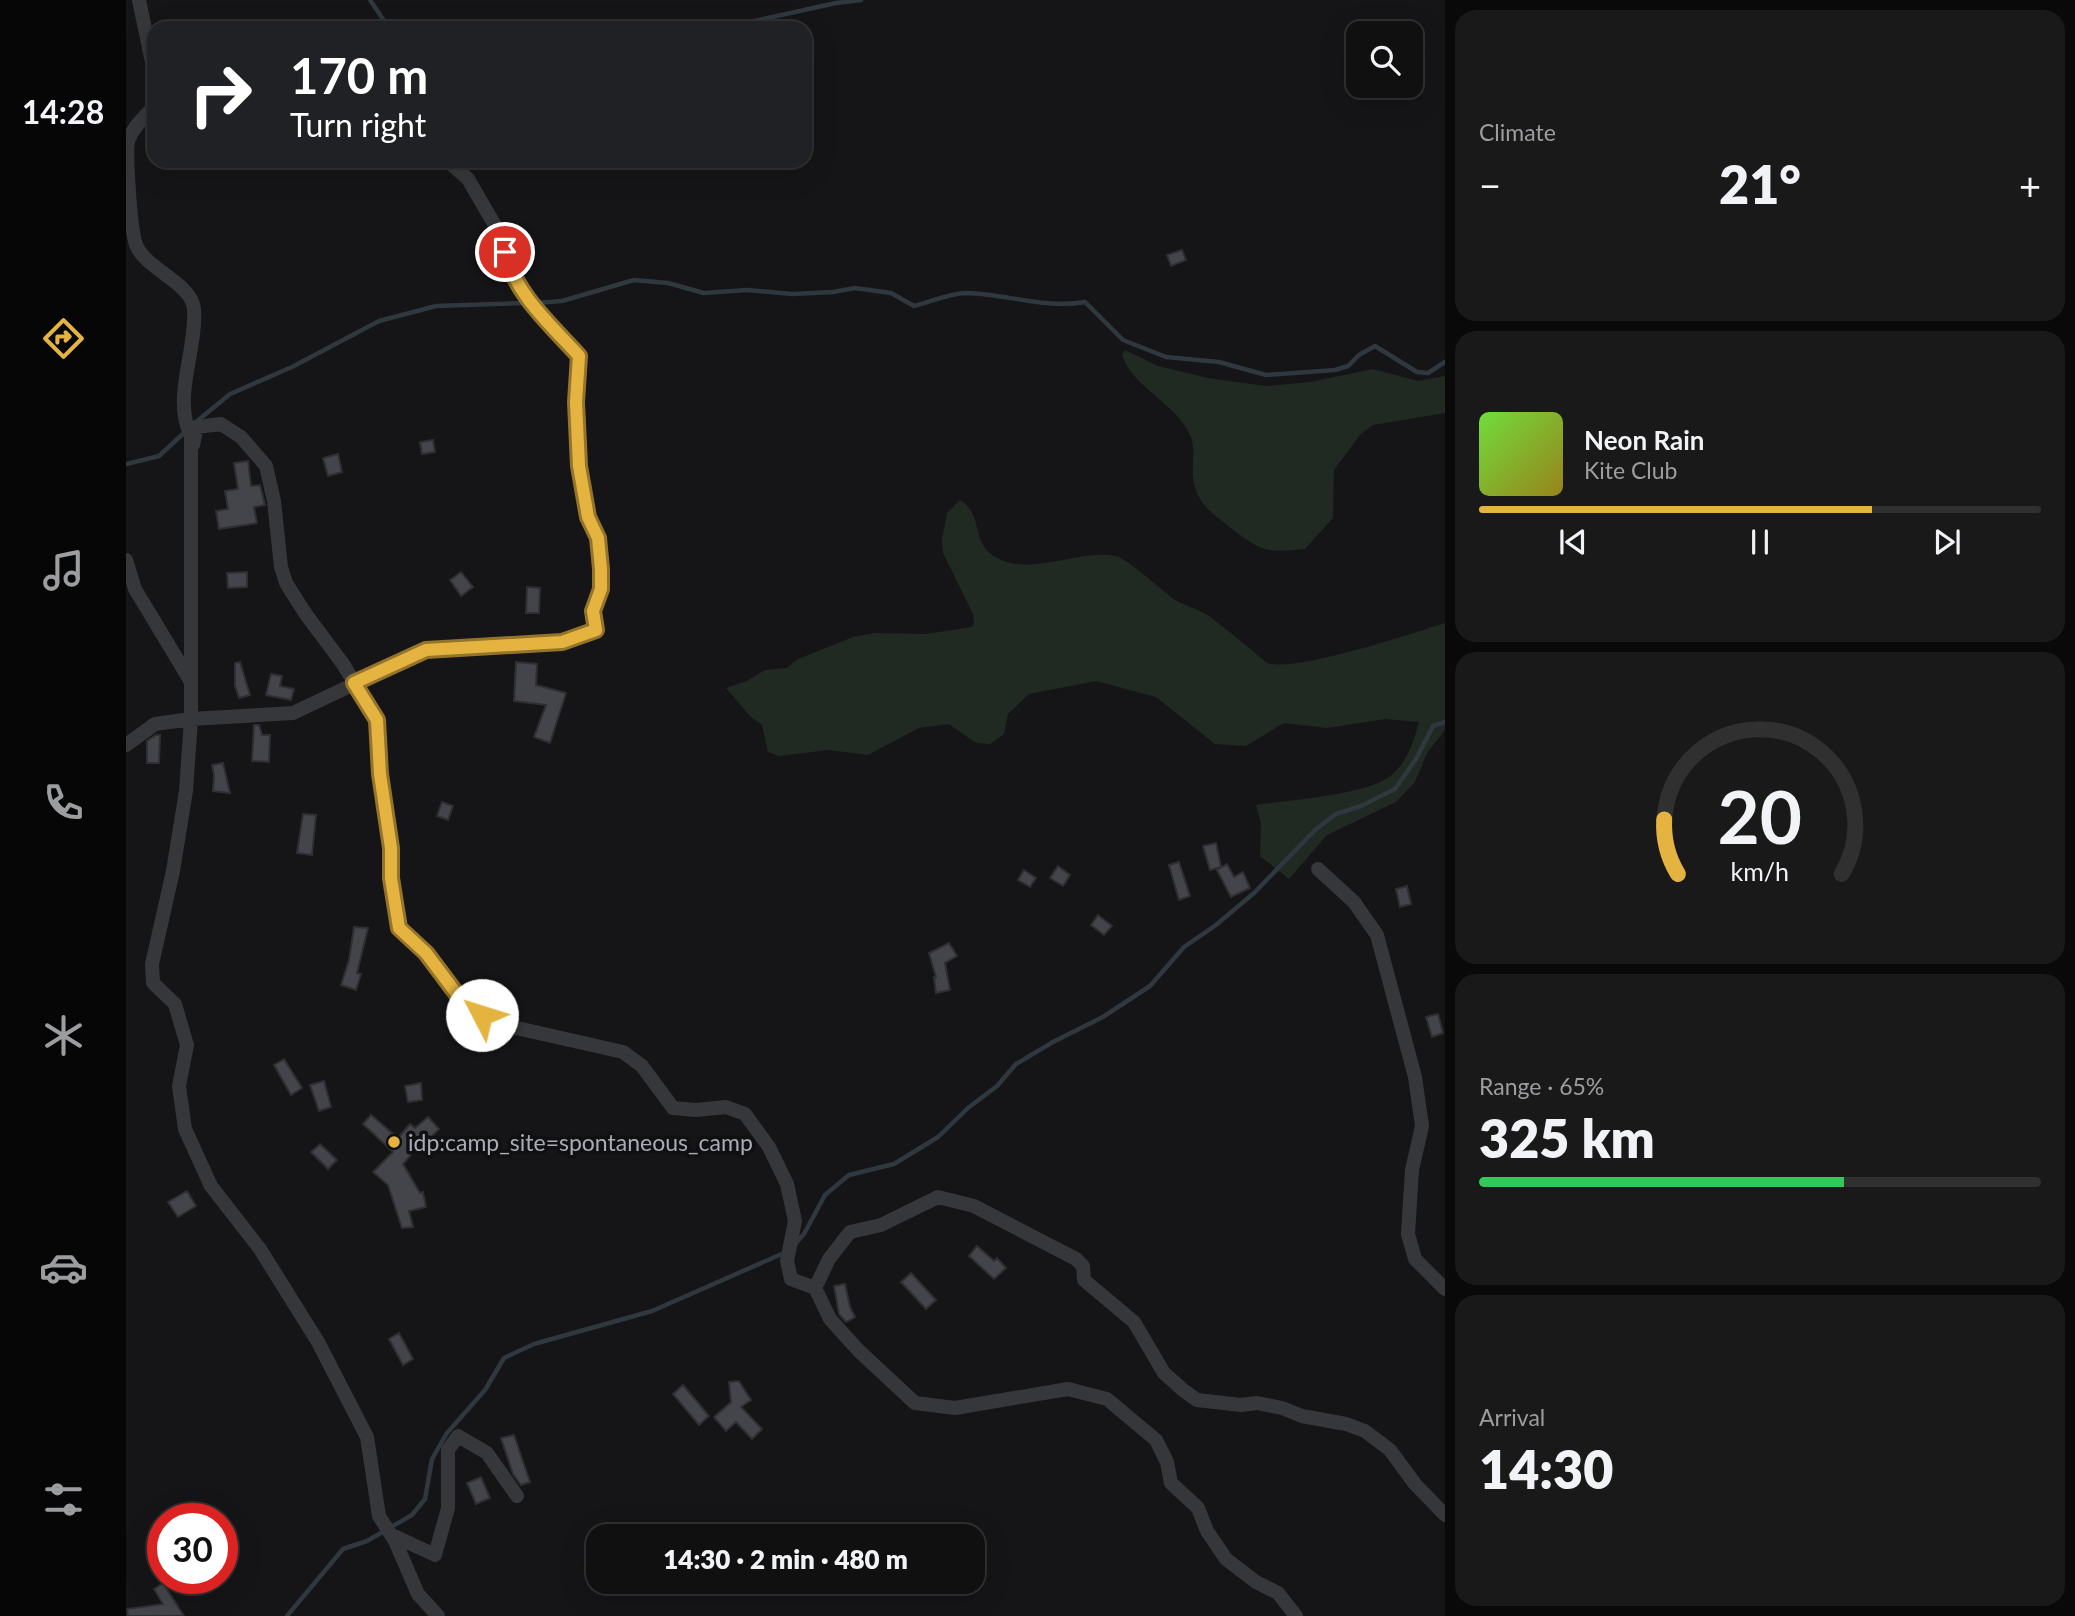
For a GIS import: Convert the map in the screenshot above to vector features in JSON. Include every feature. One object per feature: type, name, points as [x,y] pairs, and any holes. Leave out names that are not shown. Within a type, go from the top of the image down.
[{"type":"street","points":[[139,0],[147,38]]},
{"type":"street","points":[[147,114],[127,142],[129,215],[137,248],[165,276],[183,289],[194,306],[184,422],[191,443],[191,719],[182,817],[152,964],[153,983],[175,1004],[187,1045],[179,1086],[185,1129],[211,1186],[260,1249],[318,1342],[367,1437],[379,1516],[391,1535],[418,1594],[438,1616]]},
{"type":"street","points":[[126,746],[155,724],[191,719],[293,713],[426,650],[562,642],[596,630],[593,611],[601,589],[601,569],[598,538],[588,517],[579,466],[576,402],[579,356],[529,300],[509,270],[500,234],[468,179],[456,168]]},
{"type":"street","points":[[191,443],[196,437],[197,426],[221,425],[241,437],[266,466],[286,583],[377,720],[380,774],[399,928],[426,953],[465,1005],[499,1024],[623,1052],[642,1066],[673,1108],[696,1110],[726,1107],[745,1114],[769,1147],[786,1184],[795,1221],[787,1261],[791,1279],[815,1287],[830,1319],[859,1351],[915,1403],[955,1408],[1068,1389],[1107,1399],[1156,1440],[1167,1462],[1171,1483],[1198,1508],[1207,1531],[1226,1559],[1255,1581],[1278,1593],[1296,1616]]},
{"type":"street","points":[[126,560],[135,589],[192,683]]},
{"type":"street","points":[[1318,869],[1354,902],[1377,935],[1415,1077],[1422,1126],[1412,1170],[1408,1234],[1415,1259],[1445,1289]]},
{"type":"street","points":[[815,1287],[829,1259],[850,1232],[881,1225],[938,1197],[974,1206],[1076,1259],[1083,1266],[1084,1280],[1134,1322],[1164,1373],[1190,1395],[1198,1400],[1220,1404],[1258,1403],[1365,1431],[1390,1450],[1415,1483],[1445,1515]]},
{"type":"street","points":[[391,1535],[435,1555],[448,1508],[448,1450],[458,1436],[487,1453],[517,1496]]},
{"type":"shaded area","points":[[1125,350],[1158,366],[1208,378],[1266,386],[1310,382],[1373,369],[1418,381],[1445,376],[1445,413],[1373,425],[1360,435],[1334,470],[1333,518],[1305,549],[1267,550],[1234,530],[1202,502],[1194,483],[1193,444],[1188,431],[1173,411],[1133,375],[1122,354]]},
{"type":"shaded area","points":[[960,500],[968,506],[984,546],[999,559],[1026,565],[1087,556],[1121,558],[1175,600],[1209,616],[1267,663],[1281,665],[1327,657],[1445,623],[1445,730],[1427,753],[1415,782],[1396,802],[1327,835],[1289,879],[1260,856],[1261,823],[1256,805],[1348,792],[1382,781],[1393,774],[1406,757],[1419,722],[1385,719],[1327,728],[1284,723],[1246,746],[1215,744],[1156,697],[1096,681],[1029,694],[1008,714],[1004,734],[990,744],[976,743],[949,724],[919,728],[868,755],[829,750],[779,756],[768,752],[762,725],[750,716],[726,688],[747,681],[765,670],[787,668],[798,659],[853,637],[874,633],[926,634],[972,627],[973,614],[943,553],[942,539],[947,513]]},
{"type":"building","points":[[1182,250],[1186,260],[1171,266],[1167,255]]},
{"type":"building","points":[[433,440],[435,452],[422,454],[420,442]]},
{"type":"building","points":[[338,454],[342,472],[328,476],[323,458]]},
{"type":"building","points":[[248,461],[251,486],[260,485],[265,505],[254,507],[257,523],[219,529],[216,511],[228,509],[225,491],[238,489],[234,463]]},
{"type":"building","points":[[247,572],[247,587],[228,588],[227,573]]},
{"type":"building","points":[[461,572],[473,587],[461,596],[450,580]]},
{"type":"building","points":[[527,587],[540,588],[539,613],[526,613]]},
{"type":"building","points":[[240,662],[250,695],[239,698],[235,686],[235,663]]},
{"type":"building","points":[[516,662],[537,664],[536,685],[566,693],[550,743],[534,737],[546,705],[514,701]]},
{"type":"building","points":[[271,674],[282,676],[280,686],[294,689],[291,700],[266,695]]},
{"type":"building","points":[[254,725],[259,725],[262,735],[270,735],[269,762],[252,761]]},
{"type":"building","points":[[160,735],[159,763],[147,763],[147,741]]},
{"type":"building","points":[[223,763],[230,793],[213,791],[212,765]]},
{"type":"building","points":[[442,802],[453,806],[448,820],[437,816]]},
{"type":"building","points":[[303,814],[316,815],[312,855],[297,853]]},
{"type":"building","points":[[1216,843],[1221,867],[1210,870],[1203,846]]},
{"type":"building","points":[[1179,862],[1190,896],[1179,900],[1169,865]]},
{"type":"building","points":[[1227,864],[1234,877],[1243,872],[1250,888],[1231,897],[1217,870]]},
{"type":"building","points":[[1058,866],[1070,875],[1063,886],[1050,878]]},
{"type":"building","points":[[1024,870],[1036,878],[1030,887],[1018,880]]},
{"type":"building","points":[[1407,886],[1411,904],[1400,907],[1396,889]]},
{"type":"building","points":[[1098,915],[1112,926],[1104,935],[1091,925]]},
{"type":"building","points":[[354,927],[368,928],[357,973],[361,974],[356,990],[341,985],[349,960]]},
{"type":"building","points":[[949,943],[957,956],[945,963],[950,990],[936,993],[936,977],[929,953]]},
{"type":"building","points":[[1438,1014],[1443,1033],[1432,1037],[1426,1017]]},
{"type":"building","points":[[284,1059],[302,1088],[291,1095],[274,1065]]},
{"type":"building","points":[[324,1081],[331,1107],[319,1111],[310,1085]]},
{"type":"building","points":[[421,1083],[422,1100],[408,1102],[405,1086]]},
{"type":"building","points":[[371,1115],[398,1138],[410,1124],[415,1128],[428,1117],[439,1129],[403,1164],[420,1193],[423,1192],[426,1207],[409,1211],[413,1227],[402,1228],[388,1185],[373,1172],[393,1152],[363,1124]]},
{"type":"building","points":[[320,1144],[337,1160],[328,1169],[311,1152]]},
{"type":"building","points":[[187,1191],[196,1206],[178,1217],[168,1202]]},
{"type":"building","points":[[977,1246],[994,1261],[997,1258],[1006,1268],[994,1279],[969,1256]]},
{"type":"building","points":[[911,1273],[936,1300],[926,1309],[901,1282]]},
{"type":"building","points":[[845,1284],[855,1317],[846,1322],[839,1314],[834,1286]]},
{"type":"building","points":[[399,1333],[413,1359],[403,1365],[389,1339]]},
{"type":"building","points":[[739,1381],[751,1400],[741,1407],[762,1429],[752,1439],[736,1422],[726,1431],[714,1417],[731,1402],[729,1382]]},
{"type":"building","points":[[683,1385],[709,1416],[699,1425],[673,1394]]},
{"type":"building","points":[[514,1435],[530,1482],[521,1485],[513,1474],[501,1438]]},
{"type":"building","points":[[481,1477],[490,1498],[476,1504],[467,1483]]},
{"type":"building","points":[[157,1594],[170,1594],[184,1616],[128,1616],[127,1609],[163,1604]]},
{"type":"waterway","points":[[370,0],[384,21]]},
{"type":"waterway","points":[[754,21],[861,0]]},
{"type":"waterway","points":[[535,303],[562,301],[634,280],[668,283],[704,293],[747,290],[792,294],[855,288],[891,293],[914,306],[967,293],[1056,304],[1085,302],[1123,340],[1166,357],[1219,362],[1266,375],[1335,370],[1348,366],[1359,355],[1375,346],[1417,372],[1428,373],[1445,362]]},
{"type":"waterway","points":[[196,422],[230,394],[292,367],[379,321],[436,306],[526,303]]},
{"type":"waterway","points":[[126,464],[159,456],[187,430]]},
{"type":"waterway","points":[[796,1243],[804,1234],[825,1195],[849,1175],[894,1164],[938,1137],[968,1108],[997,1086],[1016,1064],[1103,1017],[1150,986],[1184,947],[1216,925],[1254,893],[1315,830],[1336,814],[1361,806],[1395,789],[1416,759],[1433,726],[1445,722]]},
{"type":"waterway","points":[[287,1616],[343,1549],[367,1541],[412,1515],[425,1499],[432,1459],[447,1433],[485,1390],[504,1358],[534,1344],[652,1311],[784,1253]]},
{"type":"place","name":"idp:camp_site=spontaneous_camp","points":[[394,1142]]},
{"type":"route","points":[[482,1015],[465,1005],[426,953],[399,928],[391,878],[391,848],[380,774],[377,720],[354,683],[426,650],[562,642],[596,630],[593,611],[601,589],[601,569],[598,538],[588,517],[579,466],[576,402],[579,356],[529,300],[509,270],[505,252]]}]
